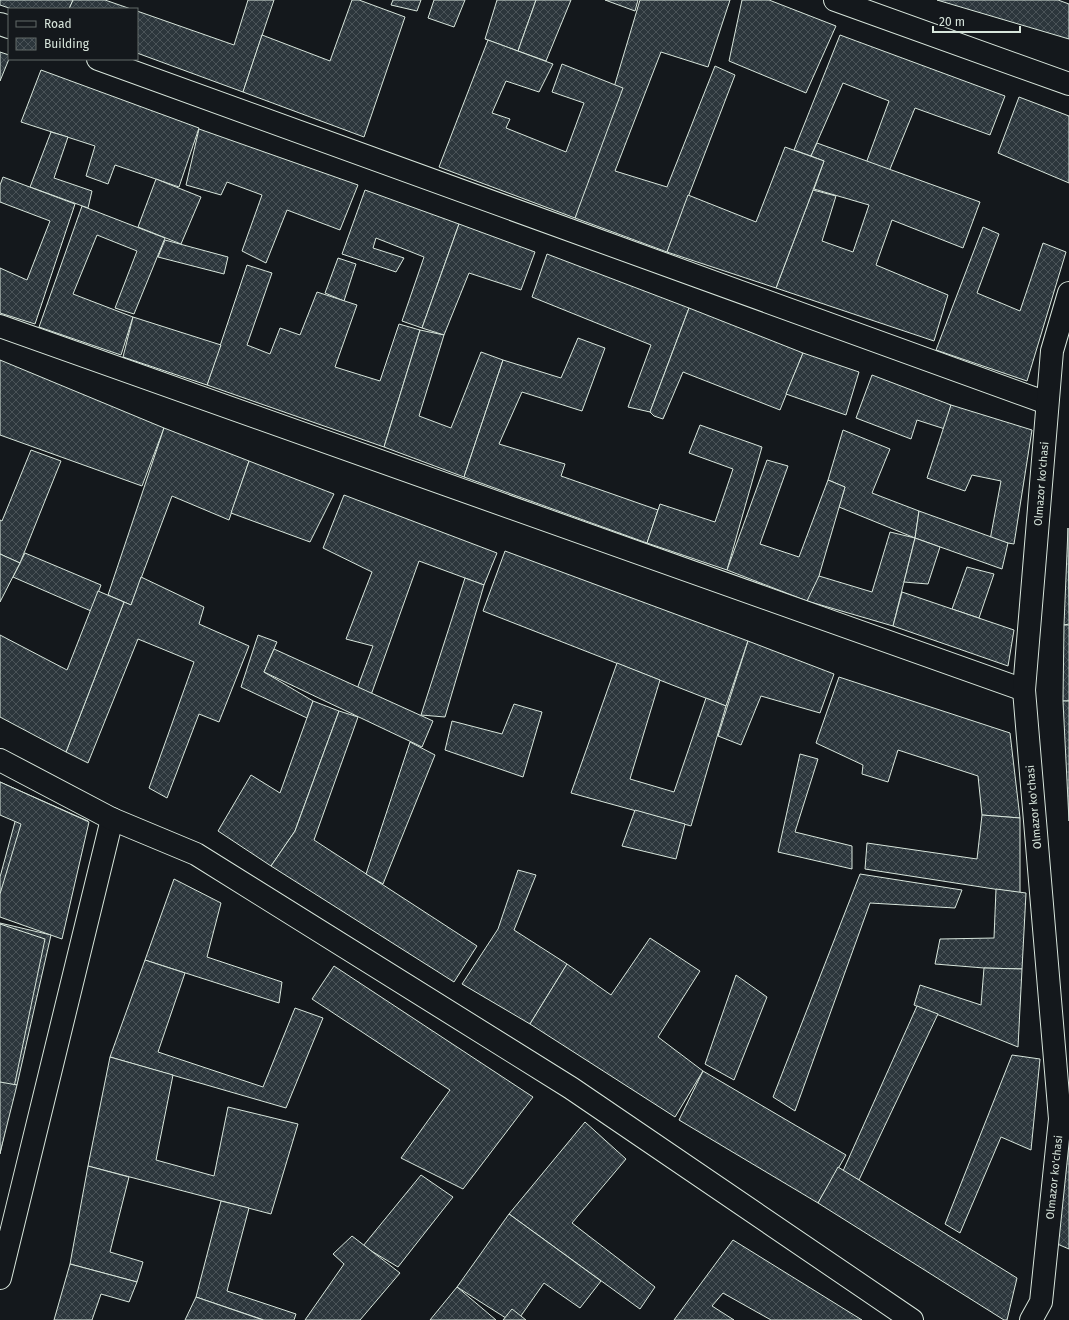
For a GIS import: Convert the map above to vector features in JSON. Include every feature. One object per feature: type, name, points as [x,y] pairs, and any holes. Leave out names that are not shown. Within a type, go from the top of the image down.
[{"type":"street","points":[[835,0],[1069,84]]},
{"type":"street","points":[[101,60],[1048,403]]},
{"type":"street","name":"Olmazor ko'chasi","points":[[1031,1320],[1041,1302],[1060,1119],[1024,690],[1052,350],[1069,293]]},
{"type":"street","points":[[0,326],[1024,690]]},
{"type":"street","points":[[0,760],[112,819],[196,854],[564,1084],[912,1320]]},
{"type":"street","points":[[0,1278],[112,819]]},
{"type":"building","points":[[0,0],[73,0],[69,8],[9,8],[0,5]]},
{"type":"building","points":[[73,0],[105,0],[128,8],[69,8]]},
{"type":"building","points":[[248,0],[274,0],[243,92],[138,53],[138,11],[234,45]]},
{"type":"building","points":[[352,0],[359,0],[405,17],[364,137],[243,92],[262,35],[330,61]]},
{"type":"building","points":[[393,0],[421,0],[417,11],[391,5]]},
{"type":"building","points":[[434,0],[465,0],[454,27],[428,18]]},
{"type":"building","points":[[497,0],[536,0],[518,51],[485,39]]},
{"type":"building","points":[[536,0],[571,0],[546,61],[518,51]]},
{"type":"building","points":[[605,0],[638,0],[635,11]]},
{"type":"building","points":[[640,0],[730,0],[708,67],[661,52],[615,171],[667,187],[715,66],[735,75],[667,252],[575,218]]},
{"type":"building","points":[[742,0],[769,0],[836,26],[806,93],[729,61]]},
{"type":"building","points":[[937,0],[1058,0],[1069,4],[1069,39]]},
{"type":"building","points":[[840,35],[1005,96],[990,135],[915,108],[888,174],[865,166],[889,101],[843,83],[811,156],[794,150]]},
{"type":"building","points":[[488,40],[553,64],[539,92],[506,81],[492,113],[510,119],[506,128],[566,152],[584,103],[552,92],[562,64],[623,88],[575,218],[439,167]]},
{"type":"building","points":[[0,52],[8,55],[9,60],[0,81]]},
{"type":"building","points":[[41,70],[199,128],[179,187],[115,165],[108,184],[86,176],[95,146],[21,122]]},
{"type":"building","points":[[1019,97],[1069,116],[1069,183],[998,153]]},
{"type":"building","points":[[199,129],[358,185],[340,230],[287,210],[266,263],[242,251],[262,195],[227,182],[221,195],[186,185]]},
{"type":"building","points":[[51,132],[68,137],[54,178],[92,191],[88,208],[30,187]]},
{"type":"building","points":[[817,143],[980,202],[963,248],[892,220],[876,265],[948,295],[934,341],[776,288],[813,190],[836,196],[822,241],[853,252],[869,205],[814,189],[824,161],[811,156]]},
{"type":"building","points":[[785,147],[824,161],[776,288],[667,252],[688,195],[756,222]]},
{"type":"building","points":[[3,177],[75,204],[35,324],[0,313],[0,268],[27,280],[50,221],[0,202],[0,185]]},
{"type":"building","points":[[156,179],[201,197],[181,244],[138,227]]},
{"type":"building","points":[[365,190],[459,224],[422,328],[402,321],[424,257],[376,238],[373,248],[404,258],[396,272],[342,254]]},
{"type":"building","points":[[82,206],[165,238],[134,314],[115,308],[137,251],[97,235],[73,294],[133,317],[121,355],[39,327]]},
{"type":"building","points":[[459,224],[535,252],[521,290],[469,273],[444,335],[422,328]]},
{"type":"building","points":[[983,227],[999,234],[977,293],[1020,311],[1043,243],[1066,252],[1027,381],[936,350]]},
{"type":"building","points":[[165,240],[228,257],[224,274],[158,257]]},
{"type":"building","points":[[547,254],[689,308],[650,412],[628,407],[651,345],[532,297]]},
{"type":"building","points":[[338,258],[356,264],[344,301],[325,293]]},
{"type":"building","points":[[247,265],[272,273],[247,345],[270,354],[280,328],[300,335],[317,292],[357,305],[335,367],[380,381],[399,324],[420,330],[384,447],[207,385]]},
{"type":"building","points":[[689,308],[803,353],[780,410],[683,372],[663,419],[654,416],[650,412]]},
{"type":"building","points":[[133,317],[221,345],[207,385],[123,357]]},
{"type":"building","points":[[420,330],[444,335],[419,416],[451,428],[481,352],[503,360],[464,477],[384,447]]},
{"type":"building","points":[[578,338],[605,348],[582,411],[522,392],[499,444],[565,464],[561,476],[658,510],[647,543],[464,477],[503,360],[561,378]]},
{"type":"building","points":[[803,353],[859,372],[846,415],[786,394]]},
{"type":"building","points":[[0,360],[164,428],[142,486],[0,435]]},
{"type":"building","points":[[872,375],[951,405],[945,429],[917,420],[911,439],[856,418]]},
{"type":"building","points":[[951,405],[1032,430],[1014,544],[990,540],[1001,481],[972,475],[965,491],[927,478]]},
{"type":"building","points":[[700,425],[762,447],[727,570],[647,543],[660,504],[715,522],[733,469],[689,453]]},
{"type":"building","points":[[164,428],[249,461],[229,520],[172,496],[131,605],[108,595]]},
{"type":"building","points":[[843,430],[890,449],[872,493],[919,511],[915,538],[839,507],[845,487],[828,480]]},
{"type":"building","points":[[31,450],[61,461],[20,563],[0,554],[0,520],[2,521]]},
{"type":"building","points":[[767,460],[788,466],[760,544],[799,557],[828,480],[845,487],[819,576],[815,598],[807,601],[727,570]]},
{"type":"building","points":[[249,461],[334,494],[310,542],[231,513]]},
{"type":"building","points":[[344,495],[497,553],[484,585],[419,561],[371,695],[357,689],[373,646],[346,639],[372,572],[323,548]]},
{"type":"building","points":[[919,511],[1008,543],[1002,569],[915,538]]},
{"type":"building","points":[[1068,528],[1069,624],[1064,625]]},
{"type":"building","points":[[890,532],[915,538],[893,626],[807,601],[819,576],[872,592]]},
{"type":"building","points":[[915,538],[940,547],[928,584],[904,582]]},
{"type":"building","points":[[505,551],[748,641],[726,706],[483,611]]},
{"type":"building","points":[[25,553],[101,585],[91,611],[13,577]]},
{"type":"building","points":[[0,554],[20,563],[0,602]]},
{"type":"building","points":[[967,567],[994,574],[979,618],[952,609]]},
{"type":"building","points":[[141,577],[204,607],[199,624],[249,646],[219,722],[199,714],[167,798],[149,788],[194,662],[138,639],[88,763],[66,752],[124,602],[131,605]]},
{"type":"building","points":[[465,578],[484,585],[445,717],[421,715]]},
{"type":"building","points":[[98,591],[124,602],[66,752],[0,717],[0,635],[67,670]]},
{"type":"building","points":[[902,592],[1014,630],[1008,666],[893,626]]},
{"type":"building","points":[[1064,625],[1069,625],[1069,701],[1063,701]]},
{"type":"building","points":[[258,635],[277,642],[264,672],[313,701],[307,718],[241,687]]},
{"type":"building","points":[[748,641],[834,674],[820,713],[761,696],[741,745],[718,736]]},
{"type":"building","points":[[274,649],[433,721],[422,747],[264,672]]},
{"type":"building","points":[[617,663],[660,680],[630,779],[674,792],[706,698],[726,706],[691,826],[571,793]]},
{"type":"building","points":[[839,677],[1010,733],[1020,818],[982,815],[978,776],[898,750],[888,782],[862,774],[863,765],[816,743]]},
{"type":"building","points":[[313,701],[339,711],[295,831],[271,866],[218,831],[251,775],[280,793]]},
{"type":"building","points":[[1063,701],[1069,701],[1069,821]]},
{"type":"building","points":[[514,704],[542,712],[523,777],[445,750],[452,721],[502,734]]},
{"type":"building","points":[[339,711],[358,717],[314,840],[477,946],[454,982],[271,866],[295,831]]},
{"type":"building","points":[[410,742],[435,755],[383,884],[366,874]]},
{"type":"building","points":[[800,754],[818,759],[795,832],[852,846],[852,869],[778,852]]},
{"type":"building","points":[[0,782],[88,821],[62,933],[0,915],[0,877],[16,818],[0,811]]},
{"type":"building","points":[[0,782],[89,822],[62,939],[0,917],[0,894],[21,824],[0,815]]},
{"type":"building","points":[[635,810],[685,824],[676,859],[622,846]]},
{"type":"building","points":[[982,815],[1020,818],[1020,893],[865,869],[867,843],[977,859]]},
{"type":"building","points":[[518,870],[536,875],[514,930],[567,964],[530,1024],[462,984],[498,929]]},
{"type":"building","points":[[860,874],[962,890],[955,908],[870,903],[795,1111],[773,1097]]},
{"type":"building","points":[[174,879],[221,903],[207,957],[282,982],[279,1003],[145,960]]},
{"type":"building","points":[[996,889],[1026,893],[1022,969],[935,964],[940,939],[994,938]]},
{"type":"building","points":[[0,923],[51,935],[17,1085],[0,1082]]},
{"type":"building","points":[[0,924],[45,939],[0,1154]]},
{"type":"building","points":[[650,938],[700,971],[658,1037],[703,1071],[675,1117],[530,1024],[567,964],[611,995]]},
{"type":"building","points":[[145,960],[185,973],[158,1052],[263,1087],[295,1008],[323,1018],[286,1108],[110,1057]]},
{"type":"building","points":[[334,966],[533,1097],[463,1189],[401,1158],[450,1090],[312,999]]},
{"type":"building","points":[[984,968],[1022,969],[1018,1047],[914,1005],[920,985],[981,1005]]},
{"type":"building","points":[[736,975],[767,997],[734,1080],[705,1064]]},
{"type":"building","points":[[917,1006],[938,1014],[859,1180],[843,1171]]},
{"type":"building","points":[[1012,1055],[1040,1059],[1031,1150],[1001,1137],[960,1233],[945,1224]]},
{"type":"building","points":[[110,1057],[173,1075],[156,1160],[214,1176],[228,1107],[298,1124],[271,1214],[88,1166]]},
{"type":"building","points":[[703,1071],[846,1155],[818,1203],[679,1120]]},
{"type":"building","points":[[0,1082],[17,1085],[0,1153]]},
{"type":"building","points":[[1069,1105],[1069,1249],[1055,1243]]},
{"type":"building","points":[[585,1122],[626,1159],[572,1223],[655,1287],[640,1309],[509,1214]]},
{"type":"building","points":[[88,1166],[129,1177],[110,1252],[143,1262],[137,1282],[70,1264]]},
{"type":"building","points":[[838,1167],[1017,1278],[1007,1320],[1004,1320],[818,1203]]},
{"type":"building","points":[[421,1175],[453,1197],[398,1267],[363,1246]]},
{"type":"building","points":[[221,1201],[249,1208],[227,1291],[296,1314],[294,1320],[264,1320],[196,1297]]},
{"type":"building","points":[[509,1214],[601,1281],[580,1308],[544,1283],[518,1320],[509,1320],[457,1287]]},
{"type":"building","points":[[352,1236],[400,1273],[360,1320],[305,1320],[344,1264],[333,1254]]},
{"type":"building","points":[[733,1240],[862,1320],[771,1320],[723,1293],[712,1306],[734,1320],[674,1320]]},
{"type":"building","points":[[70,1264],[137,1282],[129,1302],[101,1294],[92,1320],[54,1320]]},
{"type":"building","points":[[457,1287],[496,1320],[430,1320]]},
{"type":"building","points":[[196,1297],[263,1320],[185,1320]]},
{"type":"building","points":[[512,1309],[526,1320],[503,1320]]}]
